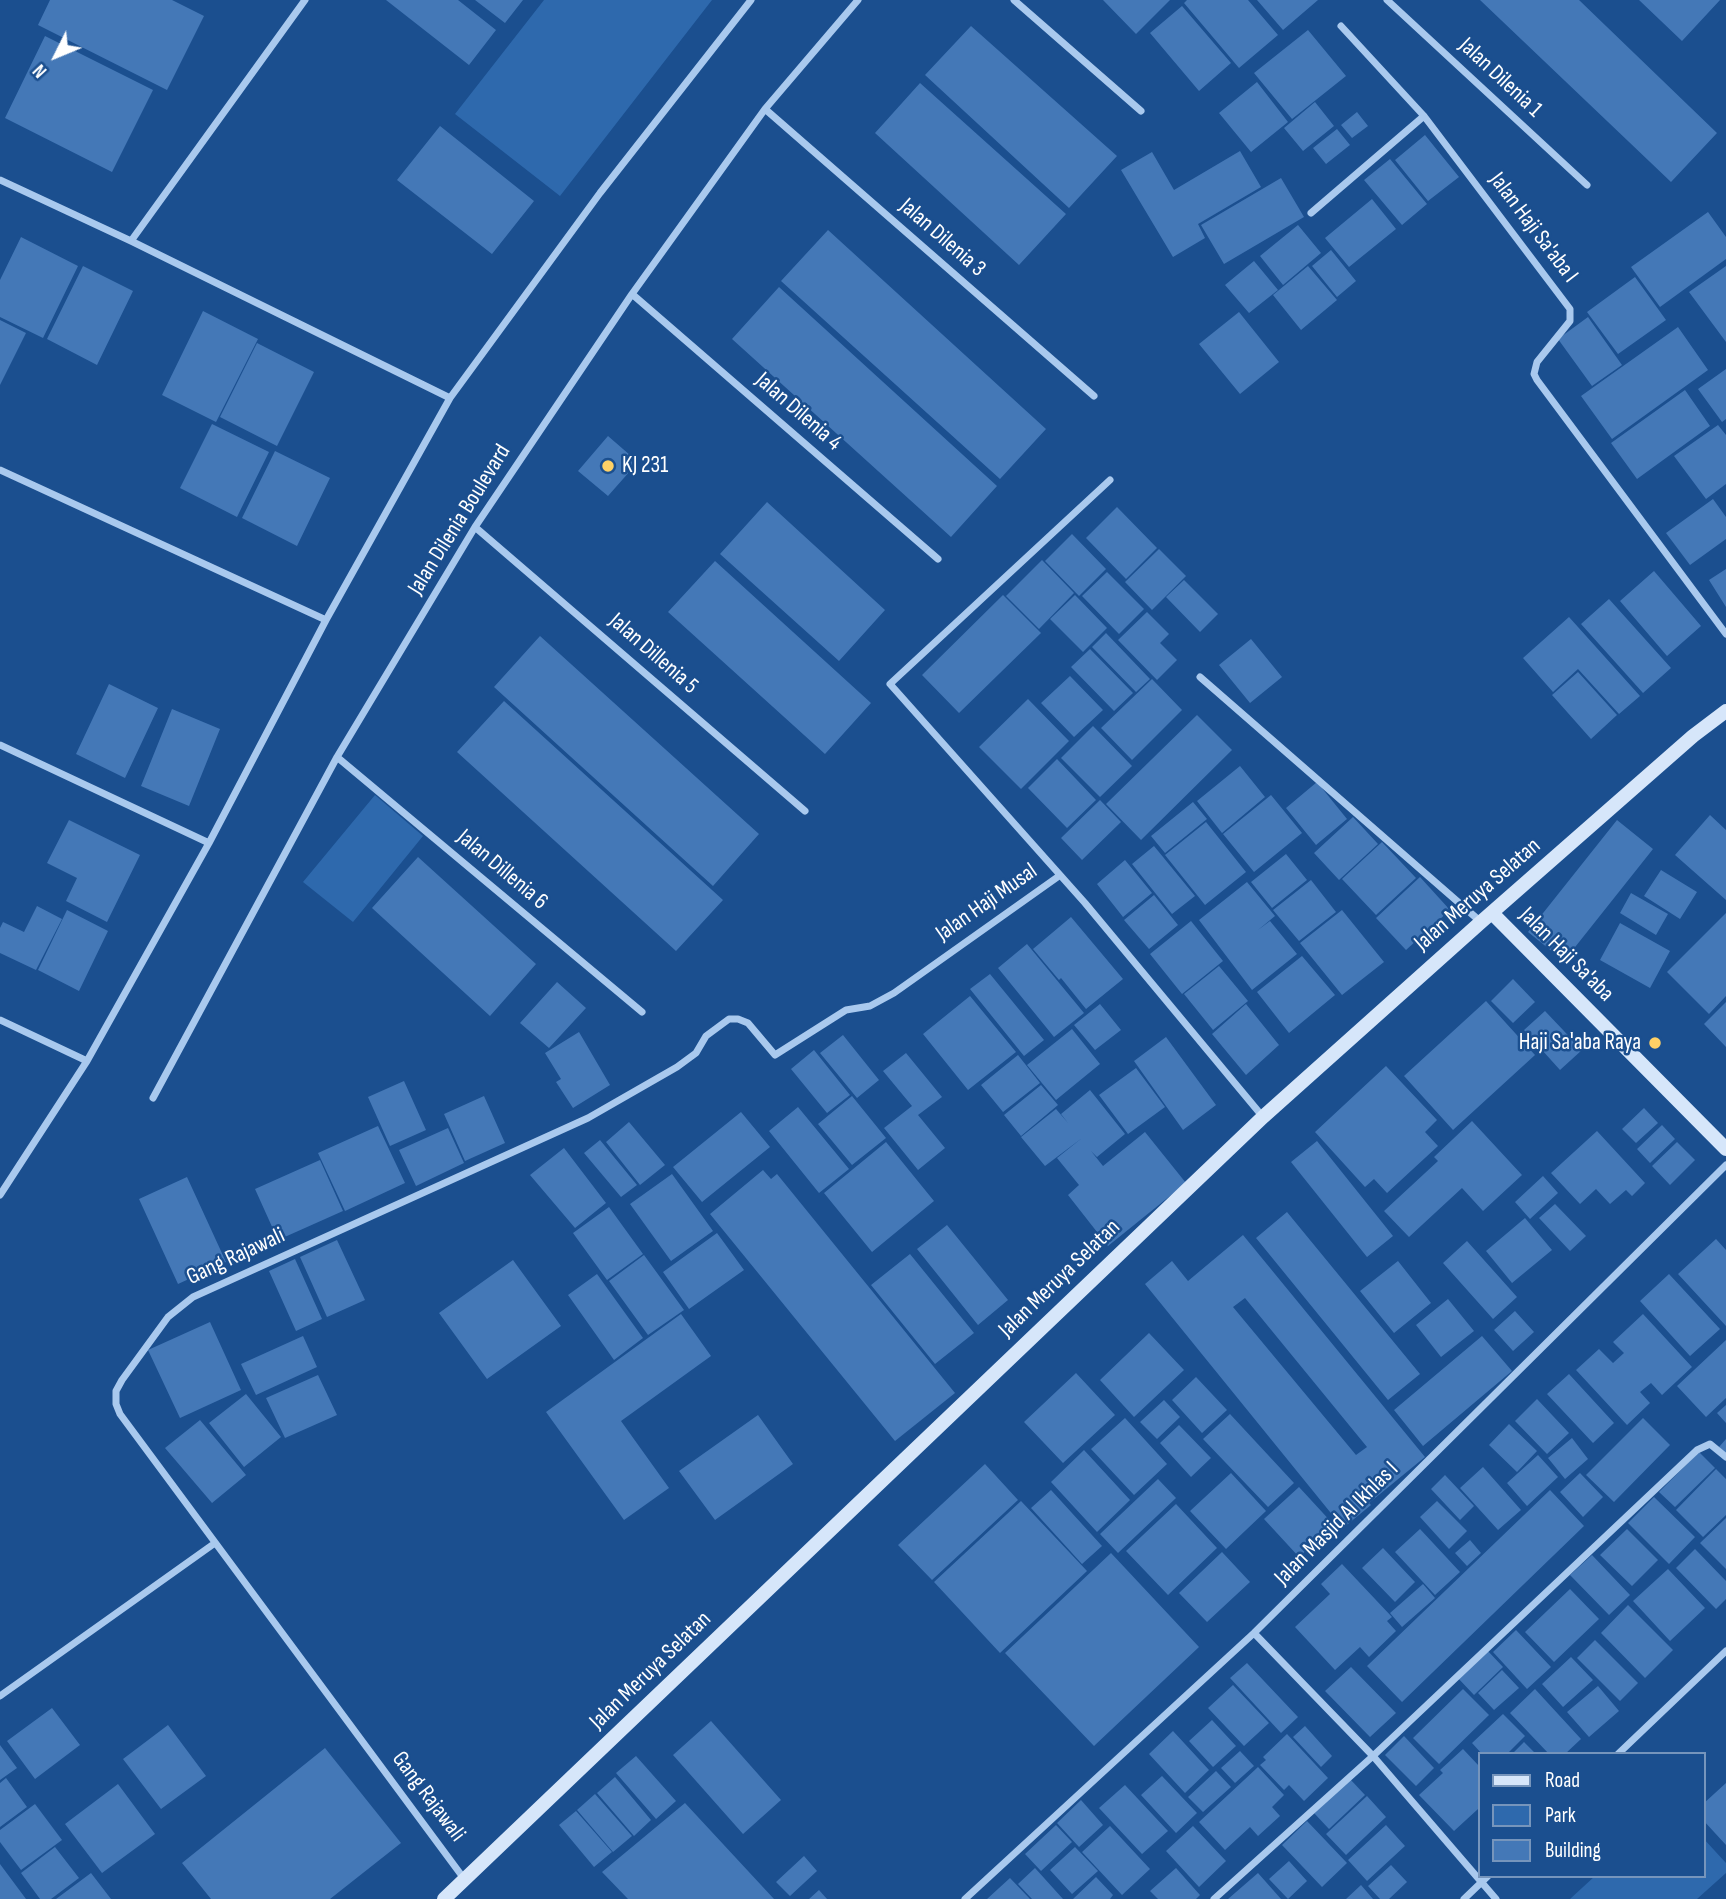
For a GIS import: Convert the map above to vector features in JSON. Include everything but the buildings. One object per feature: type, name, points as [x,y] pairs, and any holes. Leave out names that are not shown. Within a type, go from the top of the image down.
[{"type":"main road","name":"Jalan Meruya Selatan","points":[[444,1899],[1263,1117],[1486,917],[1693,736],[1726,711]]},
{"type":"main road","name":"Jalan Haji Sa'aba","points":[[1486,917],[1726,1149]]},
{"type":"street","points":[[131,241],[304,0]]},
{"type":"street","points":[[0,1195],[87,1060],[209,843],[326,620],[450,398],[600,193],[751,0]]},
{"type":"street","name":"Jalan Dilenia Boulevard","points":[[153,1098],[337,757],[475,527],[632,294],[765,109],[858,0]]},
{"type":"street","points":[[1014,0],[1141,111]]},
{"type":"street","name":"Jalan Dilenia 1","points":[[1387,0],[1587,185]]},
{"type":"street","name":"Jalan Haji Sa'aba I","points":[[1341,26],[1424,116],[1570,309],[1567,326],[1537,362],[1534,374],[1726,634]]},
{"type":"street","name":"Jalan Dilenia 3","points":[[765,109],[1094,396]]},
{"type":"street","points":[[1311,213],[1424,116]]},
{"type":"street","points":[[0,180],[131,241],[450,398]]},
{"type":"street","name":"Jalan Dilenia 4","points":[[632,294],[938,559]]},
{"type":"street","points":[[0,470],[326,620]]},
{"type":"street","points":[[1059,876],[890,684],[1110,480]]},
{"type":"street","name":"Jalan Dillenia 5","points":[[475,527],[805,811]]},
{"type":"street","points":[[1200,677],[1486,917]]},
{"type":"street","points":[[0,745],[209,843]]},
{"type":"street","name":"Jalan Dillenia 6","points":[[337,757],[642,1012]]},
{"type":"street","name":"Jalan Haji Musal","points":[[775,1055],[846,1010],[870,1006],[894,993],[1059,876],[1085,903],[1263,1117]]},
{"type":"street","name":"Gang Rajawali","points":[[466,1880],[120,1414],[116,1404],[116,1391],[168,1317],[193,1297],[588,1118],[677,1067],[696,1053],[706,1036],[729,1019],[738,1018],[748,1023],[775,1055]]},
{"type":"street","points":[[0,1020],[87,1060]]},
{"type":"street","name":"Jalan Masjid Al Ikhlas I","points":[[965,1899],[1254,1633],[1726,1166]]},
{"type":"street","points":[[1214,1899],[1373,1756],[1697,1450],[1710,1444],[1726,1457]]},
{"type":"street","points":[[0,1696],[215,1543]]},
{"type":"street","points":[[1254,1633],[1373,1756],[1496,1899]]},
{"type":"street","points":[[1620,1752],[1726,1651]]},
{"type":"street","points":[[1464,1899],[1486,1878]]},
{"type":"green space","points":[[544,0],[712,0],[560,196],[455,114]]},
{"type":"green space","points":[[375,795],[423,836],[353,922],[303,882]]},
{"type":"green space","points":[[1705,1840],[1726,1863],[1726,1873],[1697,1899],[1570,1899],[1593,1878],[1705,1878]]},
{"type":"place","name":"KJ 231","points":[[608,466]]},
{"type":"place","name":"Haji Sa'aba Raya","points":[[1655,1043]]}]
